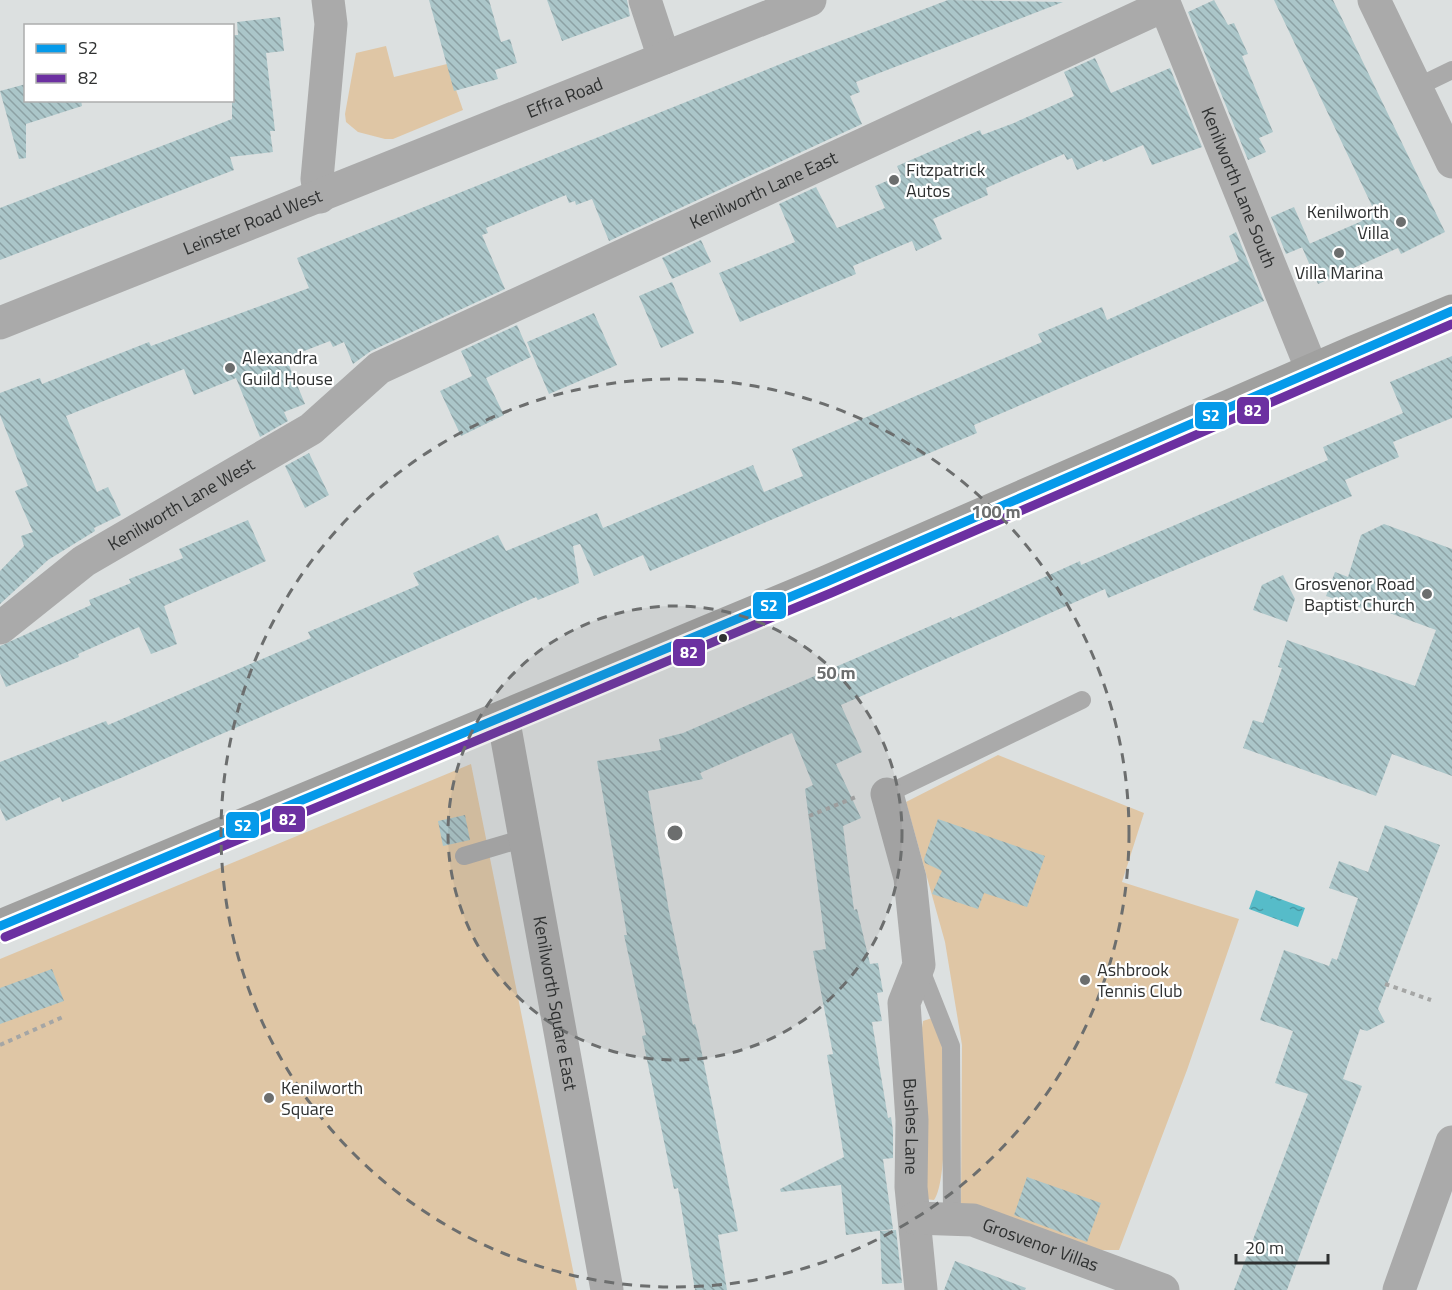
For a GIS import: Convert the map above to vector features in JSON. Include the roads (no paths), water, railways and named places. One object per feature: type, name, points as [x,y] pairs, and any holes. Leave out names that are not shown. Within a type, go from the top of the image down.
[{"type":"street","name":"Leinster Road West","points":[[0,323],[320,197],[317,179],[331,24],[328,0]]},
{"type":"street","points":[[645,0],[664,58]]},
{"type":"street","name":"Effra Road","points":[[320,197],[810,0]]},
{"type":"street","points":[[1374,0],[1452,162]]},
{"type":"street","name":"Kenilworth Lane South","points":[[1165,5],[1312,370]]},
{"type":"street","name":"Kenilworth Lane East","points":[[363,380],[379,368],[1165,5]]},
{"type":"street","points":[[0,926],[657,654],[1452,311]]},
{"type":"street","name":"Kenilworth Lane West","points":[[0,628],[84,561],[311,429],[363,380]]},
{"type":"street","name":"Kenilworth Square East","points":[[503,717],[607,1290]]},
{"type":"street","name":"Bushes Lane","points":[[887,794],[910,878],[919,964],[904,1003],[912,1120],[911,1187],[921,1290]]},
{"type":"street","points":[[1399,1290],[1452,1142]]},
{"type":"street","name":"Grosvenor Villas","points":[[915,1218],[952,1217],[973,1220],[1163,1290]]},
{"type":"lane","points":[[1415,88],[1452,70]]},
{"type":"lane","points":[[887,794],[1082,700]]},
{"type":"lane","points":[[464,856],[525,838]]},
{"type":"lane","name":"Bushes Lane","points":[[919,964],[951,1047],[952,1217]]},
{"type":"water","points":[[1256,890],[1305,908],[1298,927],[1249,909]]},
{"type":"place","name":"Fitzpatrick Autos","points":[[894,180]]},
{"type":"place","name":"Kenilworth Villa","points":[[1401,222]]},
{"type":"place","name":"Villa Marina","points":[[1339,253]]},
{"type":"place","name":"Alexandra Guild House","points":[[230,368]]},
{"type":"place","name":"Grosvenor Road Baptist Church","points":[[1427,594]]},
{"type":"place","name":"Ashbrook Tennis Club","points":[[1085,980]]},
{"type":"place","name":"Kenilworth Square","points":[[269,1098]]}]
